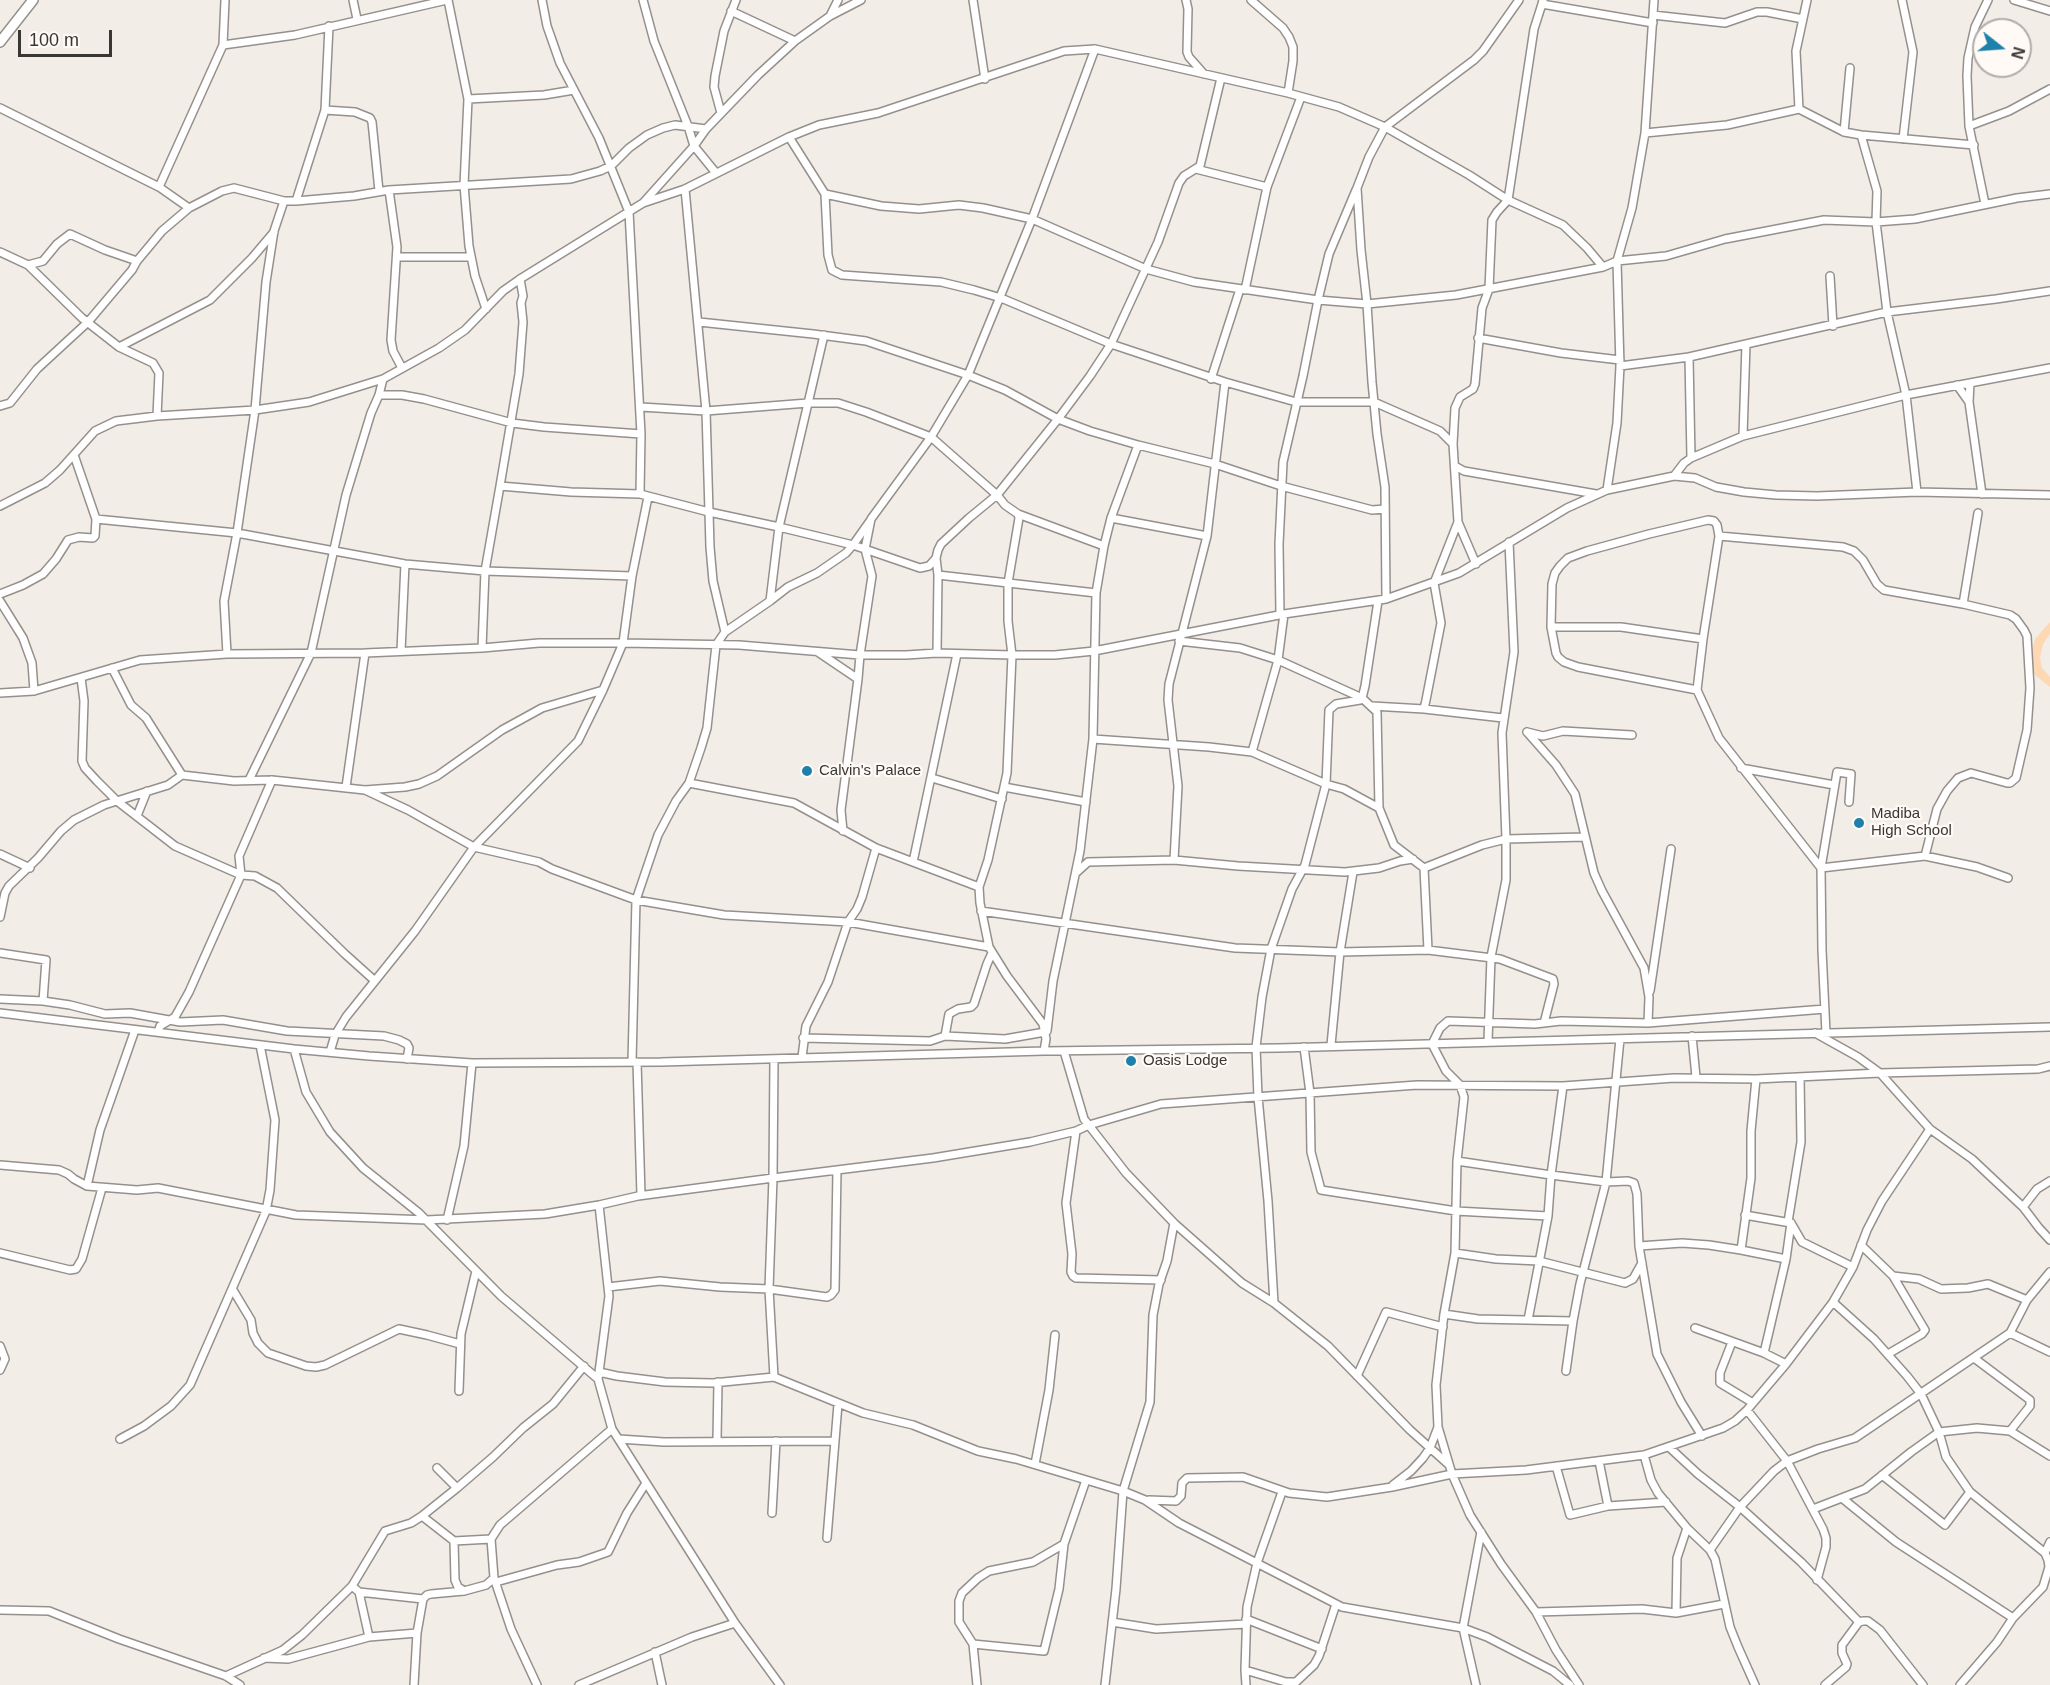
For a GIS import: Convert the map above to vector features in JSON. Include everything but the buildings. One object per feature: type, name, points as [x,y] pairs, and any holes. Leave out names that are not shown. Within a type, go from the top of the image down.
[{"type":"street","points":[[0,42],[33,0]]},
{"type":"street","points":[[159,188],[223,45],[225,0]]},
{"type":"street","points":[[353,0],[357,20]]},
{"type":"street","points":[[223,45],[295,35],[448,0],[468,99],[464,185],[471,257],[486,309]]},
{"type":"street","points":[[542,0],[547,26],[560,63],[599,138],[629,212],[640,407],[640,494]]},
{"type":"street","points":[[643,0],[654,41],[688,126],[694,147],[716,173]]},
{"type":"street","points":[[721,113],[714,87],[715,76],[724,31],[736,0]]},
{"type":"street","points":[[830,16],[838,0]]},
{"type":"street","points":[[643,203],[694,147],[706,129],[795,40],[830,16],[861,0]]},
{"type":"street","points":[[974,0],[985,79]]},
{"type":"street","points":[[1186,0],[1188,9],[1187,52],[1204,75]]},
{"type":"street","points":[[1251,0],[1283,28],[1293,47],[1288,93]]},
{"type":"street","points":[[1252,752],[1278,660],[1282,614],[1281,486],[1283,462],[1329,254],[1369,158],[1385,127],[1474,60],[1483,51],[1519,0]]},
{"type":"street","points":[[1606,490],[1617,423],[1620,363],[1617,261],[1632,208],[1645,133],[1654,0]]},
{"type":"street","points":[[1799,109],[1796,51],[1807,0]]},
{"type":"street","points":[[1902,0],[1913,52],[1903,139]]},
{"type":"street","points":[[1984,204],[1967,113],[1968,58],[1975,27],[1988,0]]},
{"type":"street","points":[[2014,0],[2050,11]]},
{"type":"street","points":[[1476,564],[1458,522],[1453,444],[1455,408],[1460,397],[1475,384],[1482,308],[1489,289],[1492,220],[1509,200],[1534,29],[1542,2],[1653,19],[1725,23],[1757,12],[1767,12],[1803,19]]},
{"type":"street","points":[[731,11],[795,40]]},
{"type":"street","points":[[296,201],[325,110],[329,26]]},
{"type":"street","points":[[641,1195],[634,1062],[636,900],[662,826],[689,783],[707,728],[716,645],[725,632],[788,586],[834,562],[853,545],[931,437],[968,375],[1001,298],[1095,49]]},
{"type":"street","points":[[0,506],[45,483],[60,470],[94,431],[104,425],[128,418],[255,410],[309,402],[382,379],[439,348],[465,330],[503,291],[643,203],[686,189],[789,137],[819,125],[878,113],[1064,51],[1095,49],[1288,93],[1339,107],[1385,127],[1509,200],[1563,225],[1603,267]]},
{"type":"street","points":[[1844,132],[1850,68]]},
{"type":"street","points":[[500,486],[571,492],[640,494],[709,513],[853,545],[920,568],[929,566],[936,558],[941,544],[997,495],[1058,419],[1111,344],[1146,269],[1179,183],[1184,176],[1200,166],[1221,78]]},
{"type":"street","points":[[1969,126],[2008,111],[2050,88]]},
{"type":"street","points":[[468,99],[536,96],[574,90]]},
{"type":"street","points":[[1211,379],[1242,289],[1267,187],[1301,97]]},
{"type":"street","points":[[0,108],[159,188],[189,208]]},
{"type":"street","points":[[1645,133],[1727,125],[1799,109],[1844,132],[1974,145]]},
{"type":"street","points":[[325,110],[355,112],[370,118],[380,191]]},
{"type":"street","points":[[0,406],[10,403],[37,369],[88,322],[162,231],[189,208],[222,190],[234,188],[284,201],[296,201],[354,196],[389,190],[571,179],[610,166],[647,135],[675,125],[706,129]]},
{"type":"street","points":[[1861,135],[1876,191],[1876,222],[1887,312],[1906,395],[1917,492]]},
{"type":"street","points":[[789,137],[825,194],[828,255],[832,270],[842,275],[941,282],[1001,298],[1111,344],[1211,379],[1296,402],[1374,402],[1440,431],[1453,444]]},
{"type":"street","points":[[1196,169],[1267,187]]},
{"type":"street","points":[[1274,1303],[1256,1047],[1262,997],[1271,949],[1292,889],[1308,857],[1326,784],[1329,710],[1336,704],[1362,698],[1382,600],[1385,487],[1374,402],[1367,304],[1360,250],[1357,188]]},
{"type":"street","points":[[686,189],[706,411],[710,547],[713,581],[725,632]]},
{"type":"street","points":[[389,190],[398,247],[391,340],[393,351],[402,368]]},
{"type":"street","points":[[825,194],[853,201],[909,208],[968,206],[1032,219],[1146,269],[1194,282],[1318,300],[1367,304],[1456,295],[1489,289],[1603,267],[1617,261],[1666,255],[1725,238],[1824,220],[1876,222],[1915,219],[1984,204],[2050,194]]},
{"type":"street","points":[[227,654],[224,601],[237,533],[255,410],[266,282],[274,231],[284,201]]},
{"type":"street","points":[[119,346],[210,300],[252,258],[274,231]]},
{"type":"street","points":[[28,265],[43,261],[57,244],[70,234],[137,261]]},
{"type":"street","points":[[0,252],[28,265],[88,322],[119,346],[147,359],[157,368],[159,373],[157,416]]},
{"type":"street","points":[[397,257],[471,257]]},
{"type":"street","points":[[1830,276],[1833,326]]},
{"type":"street","points":[[482,648],[485,571],[512,423],[522,346],[521,303],[523,296],[520,279]]},
{"type":"street","points":[[1478,338],[1620,363],[1689,357],[1887,312],[2050,291]]},
{"type":"street","points":[[699,322],[866,341],[968,375],[1005,390],[1058,419],[1090,431],[1138,446],[1215,464],[1281,486],[1372,510],[1385,509]]},
{"type":"street","points":[[770,601],[779,527],[824,335]]},
{"type":"street","points":[[1743,436],[1746,344]]},
{"type":"street","points":[[1689,357],[1691,458]]},
{"type":"street","points":[[1674,476],[1691,458],[1743,436],[1906,395],[2050,368]]},
{"type":"street","points":[[249,780],[311,653],[355,466],[371,413],[379,395],[382,379]]},
{"type":"street","points":[[1174,860],[1178,786],[1168,700],[1169,684],[1207,536],[1225,382]]},
{"type":"street","points":[[1970,383],[1969,402],[1982,494]]},
{"type":"street","points":[[1957,385],[1969,402]]},
{"type":"street","points":[[379,395],[402,395],[424,399],[512,423],[641,434]]},
{"type":"street","points":[[640,407],[706,411],[808,403],[838,403],[931,437],[997,495],[1005,505],[1018,514],[1104,546]]},
{"type":"street","points":[[1440,431],[1454,420]]},
{"type":"street","points":[[1044,1051],[1053,981],[1077,872],[1086,802],[1093,738],[1096,593],[1111,518],[1138,446]]},
{"type":"street","points":[[0,594],[43,574],[68,540],[95,536],[96,519],[74,455]]},
{"type":"street","points":[[1455,466],[1464,471],[1597,494]]},
{"type":"street","points":[[0,693],[34,691],[140,660],[227,654],[401,651],[539,643],[623,643],[716,645],[860,655],[937,653],[1055,655],[1180,637],[1282,614],[1382,600],[1434,583],[1476,564],[1567,508],[1606,490],[1674,476],[1695,478],[1726,489],[1776,495],[1817,496],[1917,492],[2050,495]]},
{"type":"street","points":[[330,1052],[336,1032],[416,931],[474,847],[573,747],[581,735],[623,643],[632,576],[648,496]]},
{"type":"street","points":[[1963,604],[1978,513]]},
{"type":"street","points":[[1018,514],[1008,583],[1008,621],[1012,656],[1007,773],[988,860],[979,887],[981,911],[990,950],[1039,1018],[1046,1035]]},
{"type":"street","points":[[1111,518],[1207,536]]},
{"type":"street","points":[[96,519],[237,533],[405,564],[485,571],[632,576]]},
{"type":"street","points":[[843,831],[841,810],[872,576],[865,549],[871,519]]},
{"type":"street","points":[[1697,690],[1564,662],[1556,652],[1551,627],[1552,584],[1555,573],[1568,558],[1649,534],[1708,520],[1714,521],[1719,536],[1697,690],[1719,738],[1821,868]]},
{"type":"street","points":[[1424,709],[1442,624],[1434,583],[1458,522]]},
{"type":"street","points":[[1719,536],[1843,547],[1854,551],[1863,560],[1877,585],[1884,590],[2010,615],[2024,630],[2027,636],[2030,688],[2027,730],[2014,781],[2007,783],[1971,773],[1958,778],[1947,791],[1937,809],[1925,856]]},
{"type":"street","points":[[1488,1041],[1491,957],[1506,880],[1502,733],[1514,652],[1509,542]]},
{"type":"street","points":[[936,558],[938,575],[937,653]]},
{"type":"street","points":[[401,651],[405,564]]},
{"type":"street","points":[[938,575],[1096,593]]},
{"type":"street","points":[[0,601],[23,638],[32,663],[34,691]]},
{"type":"street","points":[[1551,627],[1621,627],[1703,639]]},
{"type":"street","points":[[1180,637],[1240,648],[1278,660],[1362,698],[1377,712],[1379,808],[1394,845],[1424,868],[1428,950]]},
{"type":"street","points":[[346,788],[365,652]]},
{"type":"street","points":[[818,652],[858,679]]},
{"type":"street","points":[[913,862],[957,654]]},
{"type":"street","points":[[112,668],[131,705],[146,718],[182,775]]},
{"type":"street","points":[[81,678],[84,700],[82,761],[85,768],[117,801],[175,846],[241,875],[255,876],[277,888],[375,981]]},
{"type":"street","points":[[0,917],[5,893],[9,886],[30,868],[60,831],[74,820],[104,805],[168,785],[182,775],[234,781],[272,780],[365,790],[405,788],[437,776],[502,730],[542,708],[603,690]]},
{"type":"street","points":[[1372,706],[1503,718]]},
{"type":"street","points":[[1632,735],[1563,731],[1548,736],[1527,732],[1569,783],[1579,808],[1594,873],[1640,957],[1649,997]]},
{"type":"street","points":[[1093,738],[1252,752],[1326,784],[1344,789],[1379,808]]},
{"type":"street","points":[[1741,768],[1834,785]]},
{"type":"street","points":[[1826,1033],[1821,868],[1837,772],[1851,774],[1849,802]]},
{"type":"street","points":[[932,778],[1002,798]]},
{"type":"street","points":[[158,1032],[160,1026],[175,1017],[189,992],[241,875],[239,856],[272,780]]},
{"type":"street","points":[[689,783],[794,803],[876,848],[979,887]]},
{"type":"street","points":[[1004,787],[1086,802]]},
{"type":"street","points":[[365,790],[408,810],[474,847],[538,862],[636,900],[724,915],[848,922],[990,950]]},
{"type":"street","points":[[137,816],[147,791]]},
{"type":"street","points":[[1424,868],[1482,845],[1506,839],[1584,837]]},
{"type":"street","points":[[802,1057],[806,1026],[828,982],[848,922],[860,903],[876,848]]},
{"type":"street","points":[[1648,1023],[1649,997],[1671,849]]},
{"type":"street","points":[[0,854],[30,868]]},
{"type":"street","points":[[1821,868],[1925,856],[1977,867],[2008,878]]},
{"type":"street","points":[[1077,872],[1088,862],[1174,860],[1302,871],[1353,872],[1414,859]]},
{"type":"street","points":[[1331,1045],[1340,952],[1353,872]]},
{"type":"street","points":[[981,911],[1222,947],[1340,952],[1428,950],[1491,957],[1552,979],[1554,984],[1544,1023]]},
{"type":"street","points":[[945,1036],[949,1014],[974,1004],[990,950]]},
{"type":"street","points":[[0,953],[46,960],[43,1001]]},
{"type":"street","points":[[0,999],[43,1001],[105,1014],[130,1013],[186,1022],[223,1020],[287,1031],[384,1036],[407,1044],[409,1048],[407,1059]]},
{"type":"street","points":[[1432,1044],[1440,1028],[1448,1021],[1535,1024],[1648,1023],[1825,1009]]},
{"type":"street","points":[[0,1013],[260,1045],[472,1063],[634,1062],[1044,1051],[1304,1047],[2050,1027]]},
{"type":"street","points":[[87,1186],[100,1130],[135,1030]]},
{"type":"street","points":[[1815,1033],[1858,1057],[1880,1073],[1930,1129],[1972,1159],[2023,1207],[2050,1240]]},
{"type":"street","points":[[803,1038],[930,1041],[945,1036],[1005,1039],[1046,1035]]},
{"type":"street","points":[[1692,1036],[1696,1077]]},
{"type":"street","points":[[1566,1371],[1583,1273],[1606,1182],[1620,1039]]},
{"type":"street","points":[[1432,1044],[1446,1071],[1460,1085],[1464,1106],[1457,1161],[1455,1253],[1444,1314],[1436,1385],[1438,1427],[1452,1474],[1470,1515],[1501,1564],[1536,1612],[1556,1650],[1579,1685]]},
{"type":"street","points":[[120,1439],[144,1426],[171,1406],[190,1385],[266,1211],[270,1190],[275,1120],[260,1045]]},
{"type":"street","points":[[1304,1047],[1310,1093],[1311,1152],[1321,1190],[1456,1211],[1548,1216]]},
{"type":"street","points":[[294,1048],[306,1092],[330,1132],[363,1168],[427,1220],[501,1296],[599,1376],[664,1382],[718,1382],[774,1377],[838,1404],[863,1413],[913,1425],[978,1451],[1035,1464],[1124,1491],[1145,1500],[1179,1523],[1336,1604],[1349,1609],[1463,1628],[1511,1648],[1552,1671],[1570,1685]]},
{"type":"street","points":[[1064,1051],[1081,1112],[1126,1173],[1174,1223],[1242,1283],[1274,1303],[1328,1346],[1430,1448],[1449,1464]]},
{"type":"street","points":[[774,1059],[769,1289],[774,1377]]},
{"type":"street","points":[[447,1220],[464,1146],[472,1063]]},
{"type":"street","points":[[0,1166],[59,1170],[87,1186],[137,1190],[158,1188],[266,1211],[296,1215],[447,1220],[545,1214],[641,1195],[933,1158],[1030,1142],[1076,1131],[1161,1104],[1417,1085],[1563,1086],[1696,1077],[1756,1079],[1880,1073],[2038,1070],[2050,1066]]},
{"type":"street","points":[[1764,1353],[1786,1259],[1801,1145],[1800,1077]]},
{"type":"street","points":[[1741,1250],[1751,1178],[1751,1131],[1756,1079]]},
{"type":"street","points":[[1528,1320],[1548,1216],[1563,1086]]},
{"type":"street","points":[[1145,1500],[1176,1501],[1181,1496],[1182,1484],[1187,1478],[1243,1477],[1282,1492],[1323,1497],[1452,1474],[1556,1466],[1644,1455],[1723,1428],[1747,1410],[1786,1364],[1833,1302],[1853,1267],[1882,1201],[1930,1129]]},
{"type":"street","points":[[1076,1131],[1066,1203],[1073,1276],[1076,1278],[1161,1280]]},
{"type":"street","points":[[1457,1161],[1606,1182],[1634,1183],[1637,1194],[1639,1246],[1657,1354],[1702,1437]]},
{"type":"street","points":[[608,1287],[660,1281],[769,1289],[827,1297],[834,1293],[837,1170]]},
{"type":"street","points":[[2023,1207],[2037,1189],[2050,1181]]},
{"type":"street","points":[[0,1253],[70,1270],[75,1269],[82,1259],[102,1188]]},
{"type":"street","points":[[599,1205],[608,1287],[599,1376],[612,1429],[735,1623],[780,1685]]},
{"type":"street","points":[[1745,1215],[1790,1222]]},
{"type":"street","points":[[1790,1222],[1802,1242],[1853,1267]]},
{"type":"street","points":[[1106,1685],[1124,1491],[1150,1402],[1153,1315],[1174,1223]]},
{"type":"street","points":[[1639,1246],[1700,1244],[1786,1259]]},
{"type":"street","points":[[1861,1245],[1893,1276],[1925,1330],[1888,1354]]},
{"type":"street","points":[[1455,1253],[1496,1259],[1539,1261],[1627,1283],[1633,1280],[1642,1263]]},
{"type":"street","points":[[459,1391],[460,1344],[476,1271]]},
{"type":"street","points":[[1710,1550],[1740,1507],[1774,1471],[1787,1461],[1855,1438],[2010,1333],[2027,1300],[2050,1272]]},
{"type":"street","points":[[1893,1276],[1919,1279],[1941,1289],[1988,1284],[2027,1300]]},
{"type":"street","points":[[233,1290],[250,1320],[258,1343],[268,1353],[306,1366],[326,1365],[399,1329],[460,1344]]},
{"type":"street","points":[[1833,1302],[1888,1354],[1921,1394],[1939,1432],[1946,1457],[1970,1492],[2044,1553],[2049,1567],[2047,1586],[2013,1618],[1997,1642],[1960,1685]]},
{"type":"street","points":[[1357,1376],[1386,1312],[1443,1328]]},
{"type":"street","points":[[1444,1314],[1478,1319],[1574,1321]]},
{"type":"street","points":[[1695,1328],[1764,1353],[1786,1364]]},
{"type":"street","points":[[2010,1333],[2050,1352]]},
{"type":"street","points":[[1035,1464],[1049,1390],[1054,1335]]},
{"type":"street","points":[[1732,1342],[1720,1373],[1720,1383],[1753,1403]]},
{"type":"street","points":[[0,1346],[5,1359],[0,1370]]},
{"type":"street","points":[[1974,1358],[2030,1400],[2030,1406],[2010,1431]]},
{"type":"street","points":[[226,1676],[292,1644],[352,1586],[385,1531],[411,1523],[457,1488],[553,1404],[585,1366]]},
{"type":"street","points":[[717,1440],[718,1382]]},
{"type":"street","points":[[827,1538],[838,1404]]},
{"type":"street","points":[[1747,1410],[1787,1461],[1826,1538],[1826,1547],[1817,1581]]},
{"type":"street","points":[[1392,1486],[1411,1471],[1430,1448],[1438,1427]]},
{"type":"street","points":[[1813,1509],[1865,1489],[1939,1432],[1977,1428],[2010,1431],[2050,1456]]},
{"type":"street","points":[[537,1685],[511,1629],[495,1580],[490,1539],[500,1525],[612,1429]]},
{"type":"street","points":[[619,1439],[664,1442],[717,1440],[835,1442]]},
{"type":"street","points":[[772,1513],[776,1441]]},
{"type":"street","points":[[1670,1448],[1801,1562],[1858,1623]]},
{"type":"street","points":[[1644,1455],[1655,1488],[1687,1528],[1710,1550],[1717,1566],[1724,1605],[1738,1647],[1755,1685]]},
{"type":"street","points":[[1599,1461],[1608,1506]]},
{"type":"street","points":[[1556,1466],[1570,1515],[1608,1506],[1666,1502]]},
{"type":"street","points":[[437,1468],[457,1488]]},
{"type":"street","points":[[1882,1475],[1946,1525],[1970,1492]]},
{"type":"street","points":[[973,1644],[1044,1651],[1059,1589],[1064,1544],[1086,1480]]},
{"type":"street","points":[[414,1685],[417,1633],[423,1599],[427,1594],[464,1591],[495,1580],[579,1562],[608,1552],[627,1513],[646,1483]]},
{"type":"street","points":[[1246,1685],[1246,1622],[1257,1563],[1282,1492]]},
{"type":"street","points":[[1842,1498],[1896,1542],[2013,1618]]},
{"type":"street","points":[[422,1516],[454,1541],[490,1539]]},
{"type":"street","points":[[1676,1613],[1677,1558],[1687,1528]]},
{"type":"street","points":[[1476,1685],[1463,1628],[1481,1532]]},
{"type":"street","points":[[454,1541],[455,1580],[458,1587],[464,1591]]},
{"type":"street","points":[[2044,1553],[2050,1542]]},
{"type":"street","points":[[977,1685],[973,1644],[960,1625],[959,1601],[962,1593],[989,1571],[1033,1562],[1064,1544]]},
{"type":"street","points":[[352,1586],[359,1592],[423,1599]]},
{"type":"street","points":[[359,1592],[369,1637]]},
{"type":"street","points":[[1245,1670],[1292,1683],[1300,1679],[1314,1665],[1322,1649],[1336,1604]]},
{"type":"street","points":[[1536,1612],[1642,1609],[1676,1613],[1724,1605]]},
{"type":"street","points":[[0,1610],[49,1611],[119,1639],[226,1676],[240,1685]]},
{"type":"street","points":[[1112,1622],[1156,1629],[1246,1622],[1322,1649]]},
{"type":"street","points":[[1858,1623],[1868,1622],[1880,1630],[1923,1685]]},
{"type":"street","points":[[579,1685],[655,1652],[735,1623]]},
{"type":"street","points":[[1825,1685],[1846,1667],[1841,1649],[1858,1623]]},
{"type":"street","points":[[264,1658],[288,1659],[369,1637],[417,1633]]},
{"type":"street","points":[[655,1652],[662,1685]]},
{"type":"shaded area","points":[[2050,622],[2050,634],[2043,644],[2040,658],[2042,668],[2050,677],[2050,687],[2035,675],[2031,653],[2035,639]]},
{"type":"place","name":"Calvin's Palace","points":[[807,771]]},
{"type":"place","name":"Madiba High School","points":[[1859,823]]},
{"type":"place","name":"Oasis Lodge","points":[[1131,1061]]}]
